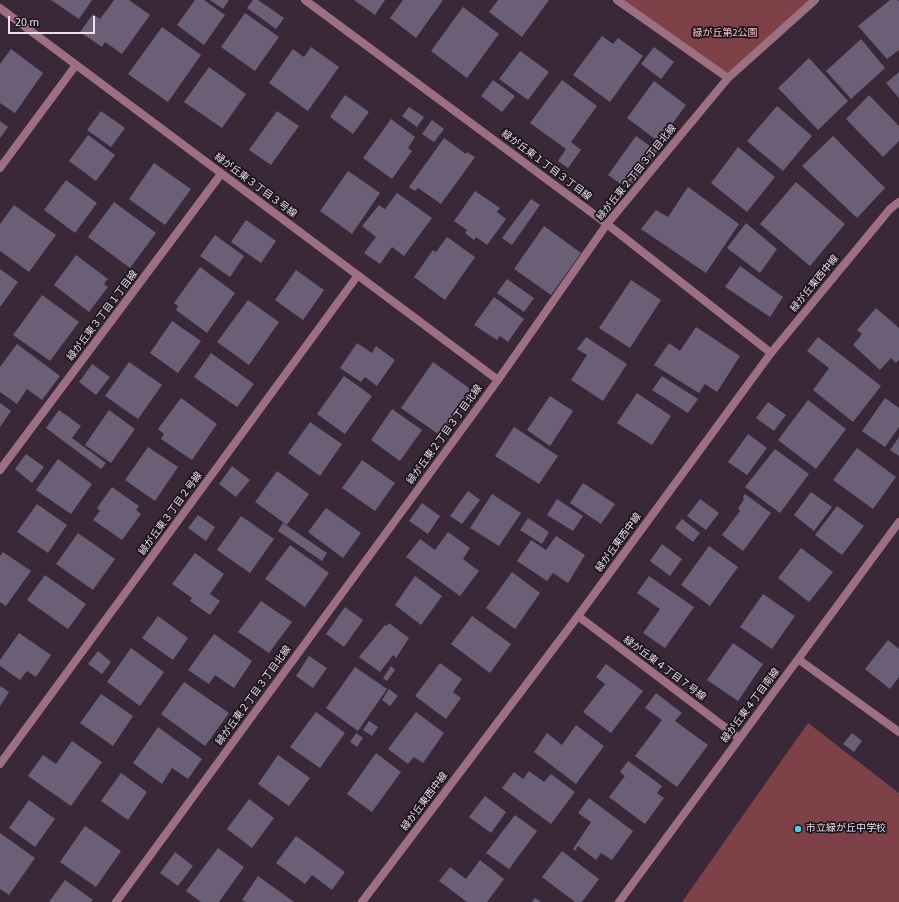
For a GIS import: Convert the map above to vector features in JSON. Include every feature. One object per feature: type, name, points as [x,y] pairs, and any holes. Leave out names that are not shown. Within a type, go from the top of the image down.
[{"type":"street","name":"緑が丘東１丁目３丁目線","points":[[305,0],[607,224],[771,353]]},
{"type":"street","points":[[617,0],[728,78]]},
{"type":"street","name":"緑が丘東２丁目３丁目北線","points":[[116,902],[498,380],[607,224],[728,78],[815,0]]},
{"type":"street","name":"緑が丘東３丁目３号線","points":[[0,8],[498,380]]},
{"type":"street","points":[[0,168],[76,66]]},
{"type":"street","name":"緑が丘東３丁目１丁目線","points":[[0,470],[221,174]]},
{"type":"street","name":"緑が丘東西中線","points":[[362,902],[578,616],[771,353],[890,210],[899,202]]},
{"type":"street","name":"緑が丘東３丁目２号線","points":[[0,764],[358,275]]},
{"type":"street","name":"緑が丘東４丁目南線","points":[[619,902],[899,522]]},
{"type":"street","name":"緑が丘東４丁目７号線","points":[[578,616],[739,738]]},
{"type":"street","points":[[798,659],[899,732]]},
{"type":"green space","name":"緑が丘第2公園","points":[[617,0],[815,0],[728,78]]},
{"type":"green space","name":"市立緑が丘中学校","points":[[808,723],[899,793],[899,902],[682,902]]},
{"type":"building","points":[[51,0],[92,0],[79,19]]},
{"type":"building","points":[[114,0],[129,0],[150,15],[122,54],[105,42],[102,47],[80,32],[93,14],[100,19]]},
{"type":"building","points":[[195,0],[204,0],[225,15],[204,45],[177,25]]},
{"type":"building","points":[[210,0],[229,0],[223,9]]},
{"type":"building","points":[[253,0],[258,0],[284,18],[276,29],[247,8]]},
{"type":"building","points":[[354,0],[385,0],[375,15]]},
{"type":"building","points":[[403,0],[443,0],[416,38],[390,18]]},
{"type":"building","points":[[498,0],[549,0],[522,37],[489,12]]},
{"type":"building","points":[[890,0],[898,0],[899,2],[899,50],[887,59],[858,26]]},
{"type":"building","points":[[463,7],[499,34],[467,78],[431,51]]},
{"type":"building","points":[[245,13],[279,37],[255,71],[221,47]]},
{"type":"building","points":[[162,27],[201,55],[168,102],[128,74]]},
{"type":"building","points":[[602,36],[613,44],[618,38],[643,56],[610,102],[573,75]]},
{"type":"building","points":[[861,39],[885,68],[851,99],[826,71]]},
{"type":"building","points":[[311,47],[339,67],[308,111],[269,83],[293,49],[304,57]]},
{"type":"building","points":[[654,47],[674,62],[661,79],[641,64]]},
{"type":"building","points":[[11,49],[43,73],[15,113],[0,103],[0,64]]},
{"type":"building","points":[[520,51],[549,72],[528,100],[499,79]]},
{"type":"building","points":[[809,58],[848,101],[818,130],[778,88]]},
{"type":"building","points":[[209,67],[246,94],[222,128],[184,102]]},
{"type":"building","points":[[899,72],[899,98],[886,83]]},
{"type":"building","points":[[493,80],[515,96],[502,112],[481,96]]},
{"type":"building","points":[[562,80],[597,106],[571,142],[581,150],[568,168],[558,161],[566,149],[530,123]]},
{"type":"building","points":[[654,81],[686,105],[659,142],[627,118]]},
{"type":"building","points":[[345,95],[369,112],[353,134],[330,117]]},
{"type":"building","points":[[869,95],[899,126],[899,141],[883,157],[846,119]]},
{"type":"building","points":[[777,106],[812,136],[783,171],[747,141]]},
{"type":"building","points":[[409,107],[424,117],[417,127],[402,116]]},
{"type":"building","points":[[101,111],[125,128],[111,147],[87,130]]},
{"type":"building","points":[[277,111],[299,126],[271,165],[249,150]]},
{"type":"building","points":[[391,119],[415,137],[408,148],[412,151],[392,179],[363,158]]},
{"type":"building","points":[[432,120],[444,129],[434,142],[422,134]]},
{"type":"building","points":[[0,121],[8,127],[0,138]]},
{"type":"building","points":[[88,135],[115,155],[96,181],[69,161]]},
{"type":"building","points":[[636,136],[657,151],[628,189],[608,175]]},
{"type":"building","points":[[833,136],[885,188],[857,218],[802,166]]},
{"type":"building","points":[[444,138],[466,154],[467,152],[475,157],[441,204],[418,188],[415,191],[409,187]]},
{"type":"building","points":[[738,147],[775,177],[747,212],[711,183]]},
{"type":"building","points":[[154,163],[191,189],[165,225],[129,199]]},
{"type":"building","points":[[348,171],[380,193],[352,234],[320,211]]},
{"type":"building","points":[[66,180],[97,203],[75,233],[44,210]]},
{"type":"building","points":[[796,182],[845,224],[810,266],[760,224]]},
{"type":"building","points":[[688,187],[739,224],[706,273],[641,229],[656,210],[668,217]]},
{"type":"building","points":[[475,191],[500,208],[497,212],[506,219],[487,245],[476,237],[474,240],[465,233],[467,230],[454,221]]},
{"type":"building","points":[[397,193],[432,218],[404,256],[392,247],[380,264],[364,253],[376,237],[362,226],[379,205],[385,209]]},
{"type":"building","points":[[531,199],[540,205],[512,245],[502,238]]},
{"type":"building","points":[[114,202],[156,233],[130,268],[88,237]]},
{"type":"building","points":[[14,205],[56,235],[29,272],[0,251],[0,224]]},
{"type":"building","points":[[246,220],[276,241],[261,263],[231,242]]},
{"type":"building","points":[[746,223],[777,249],[760,273],[727,248]]},
{"type":"building","points":[[544,226],[581,253],[551,295],[514,269]]},
{"type":"building","points":[[215,235],[244,256],[230,277],[200,256]]},
{"type":"building","points":[[447,237],[475,257],[445,300],[414,277],[433,250],[436,252]]},
{"type":"building","points":[[76,255],[108,279],[104,284],[108,287],[89,312],[54,285]]},
{"type":"building","points":[[740,266],[783,297],[770,317],[725,287]]},
{"type":"building","points":[[200,267],[235,293],[207,333],[176,310],[178,306],[174,303]]},
{"type":"building","points":[[0,269],[18,282],[0,307]]},
{"type":"building","points":[[296,270],[324,290],[303,320],[275,300]]},
{"type":"building","points":[[507,279],[534,298],[524,312],[497,293]]},
{"type":"building","points":[[631,280],[661,300],[630,348],[599,328]]},
{"type":"building","points":[[42,295],[79,322],[50,361],[13,335]]},
{"type":"building","points":[[494,297],[524,319],[508,342],[500,336],[497,340],[474,325]]},
{"type":"building","points":[[248,300],[279,322],[249,365],[217,342]]},
{"type":"building","points":[[876,308],[899,328],[899,360],[896,363],[891,358],[880,370],[853,345],[862,334],[857,330]]},
{"type":"building","points":[[172,321],[201,341],[178,373],[150,353]]},
{"type":"building","points":[[696,327],[740,356],[717,392],[705,384],[699,393],[654,365],[669,343],[680,351]]},
{"type":"building","points":[[586,337],[627,364],[603,401],[571,380],[587,355],[577,349]]},
{"type":"building","points":[[818,337],[881,386],[853,422],[813,390],[829,368],[807,351]]},
{"type":"building","points":[[357,343],[372,353],[376,346],[395,360],[377,386],[365,377],[361,382],[340,368]]},
{"type":"building","points":[[17,344],[60,376],[42,400],[27,389],[17,404],[0,392],[0,367]]},
{"type":"building","points":[[211,353],[254,384],[237,407],[194,377]]},
{"type":"building","points":[[129,362],[162,385],[138,419],[105,396]]},
{"type":"building","points":[[433,362],[473,391],[441,436],[401,408]]},
{"type":"building","points":[[92,364],[110,377],[96,395],[79,382]]},
{"type":"building","points":[[344,376],[372,396],[345,434],[317,414]]},
{"type":"building","points":[[662,376],[698,399],[688,413],[652,390]]},
{"type":"building","points":[[637,393],[671,416],[652,445],[617,423]]},
{"type":"building","points":[[550,396],[573,411],[550,446],[527,430]]},
{"type":"building","points":[[181,398],[217,424],[192,460],[161,439],[164,434],[158,429]]},
{"type":"building","points":[[885,398],[899,408],[899,427],[885,447],[862,431]]},
{"type":"building","points":[[808,400],[846,429],[816,469],[778,440]]},
{"type":"building","points":[[768,402],[786,415],[774,431],[756,418]]},
{"type":"building","points":[[0,403],[11,411],[0,427]]},
{"type":"building","points":[[392,409],[422,430],[400,461],[371,440]]},
{"type":"building","points":[[59,410],[81,426],[72,438],[106,463],[101,469],[46,428]]},
{"type":"building","points":[[109,410],[135,429],[111,463],[85,445]]},
{"type":"building","points":[[310,422],[342,444],[320,476],[288,453]]},
{"type":"building","points":[[514,427],[558,456],[539,484],[495,456]]},
{"type":"building","points":[[748,434],[767,448],[747,475],[728,462]]},
{"type":"building","points":[[899,437],[899,456],[890,450]]},
{"type":"building","points":[[148,447],[178,467],[155,501],[125,480]]},
{"type":"building","points":[[857,448],[896,477],[873,509],[833,480]]},
{"type":"building","points":[[775,449],[809,474],[780,513],[745,487]]},
{"type":"building","points":[[26,454],[44,467],[32,483],[15,469]]},
{"type":"building","points":[[58,459],[92,484],[71,514],[36,490]]},
{"type":"building","points":[[362,460],[395,483],[375,511],[342,488]]},
{"type":"building","points":[[232,466],[250,480],[236,497],[219,484]]},
{"type":"building","points":[[277,471],[309,494],[287,525],[255,502]]},
{"type":"building","points":[[583,483],[615,504],[601,524],[570,503]]},
{"type":"building","points":[[112,487],[139,506],[136,510],[141,514],[122,540],[93,520],[100,511],[97,508]]},
{"type":"building","points":[[468,491],[480,500],[462,524],[450,516]]},
{"type":"building","points":[[811,492],[832,507],[814,531],[794,515]]},
{"type":"building","points":[[492,494],[521,513],[499,546],[470,528]]},
{"type":"building","points":[[745,494],[771,513],[743,551],[722,535],[740,511],[738,509],[744,499],[743,497]]},
{"type":"building","points":[[557,499],[583,516],[573,531],[547,515]]},
{"type":"building","points":[[700,499],[719,513],[706,530],[687,516]]},
{"type":"building","points":[[422,503],[440,516],[428,534],[409,521]]},
{"type":"building","points":[[37,504],[67,525],[48,553],[17,532]]},
{"type":"building","points":[[837,506],[864,526],[842,555],[815,535]]},
{"type":"building","points":[[326,508],[361,533],[343,558],[308,532]]},
{"type":"building","points":[[198,515],[215,527],[206,541],[188,528]]},
{"type":"building","points":[[241,516],[274,539],[250,573],[217,550]]},
{"type":"building","points":[[528,518],[549,532],[542,544],[520,530]]},
{"type":"building","points":[[682,519],[700,533],[693,542],[675,528]]},
{"type":"building","points":[[283,523],[327,553],[322,561],[278,531]]},
{"type":"building","points":[[448,532],[470,548],[463,559],[479,571],[460,596],[406,557],[420,539],[435,550]]},
{"type":"building","points":[[78,533],[115,559],[93,590],[56,564]]},
{"type":"building","points":[[556,536],[585,555],[568,583],[553,573],[547,581],[517,561],[531,540],[546,550]]},
{"type":"building","points":[[662,544],[682,559],[670,576],[650,561]]},
{"type":"building","points":[[290,545],[329,573],[305,607],[265,579]]},
{"type":"building","points":[[709,546],[738,567],[710,606],[681,585]]},
{"type":"building","points":[[801,548],[833,572],[809,602],[778,578]]},
{"type":"building","points":[[3,552],[31,571],[6,606],[0,602],[0,556]]},
{"type":"building","points":[[195,553],[224,574],[210,594],[220,601],[210,615],[190,601],[192,598],[172,584]]},
{"type":"building","points":[[512,572],[540,593],[515,629],[486,608]]},
{"type":"building","points":[[45,575],[86,604],[68,629],[27,600]]},
{"type":"building","points":[[415,576],[442,596],[421,625],[395,605]]},
{"type":"building","points":[[649,576],[694,607],[665,648],[643,633],[660,609],[637,593]]},
{"type":"building","points":[[763,594],[795,616],[772,649],[740,627]]},
{"type":"building","points":[[261,601],[292,622],[269,653],[238,632]]},
{"type":"building","points":[[345,607],[363,620],[344,647],[326,634]]},
{"type":"building","points":[[158,616],[188,638],[173,660],[142,638]]},
{"type":"building","points":[[472,616],[511,644],[490,673],[451,644]]},
{"type":"building","points":[[389,623],[409,638],[396,658],[393,655],[380,672],[359,657],[385,625],[387,626]]},
{"type":"building","points":[[19,633],[51,655],[36,677],[27,671],[20,680],[0,666],[0,660]]},
{"type":"building","points":[[214,634],[252,661],[234,688],[215,675],[209,684],[188,670]]},
{"type":"building","points":[[888,640],[899,649],[899,677],[890,689],[865,669]]},
{"type":"building","points":[[733,643],[763,664],[738,701],[707,680]]},
{"type":"building","points":[[131,648],[164,672],[140,706],[107,682]]},
{"type":"building","points":[[98,651],[111,662],[102,674],[88,664]]},
{"type":"building","points":[[309,656],[327,668],[313,688],[296,676]]},
{"type":"building","points":[[440,663],[462,679],[453,692],[461,698],[446,719],[415,696]]},
{"type":"building","points":[[606,664],[643,691],[611,733],[583,712],[605,684],[596,677]]},
{"type":"building","points":[[391,666],[395,670],[387,681],[383,678]]},
{"type":"building","points":[[355,667],[387,689],[358,731],[326,708]]},
{"type":"building","points":[[184,682],[229,713],[205,746],[161,714]]},
{"type":"building","points":[[0,686],[9,692],[0,706]]},
{"type":"building","points":[[389,689],[398,696],[390,706],[382,700]]},
{"type":"building","points":[[656,693],[682,713],[675,721],[708,745],[677,787],[635,756],[662,720],[645,708]]},
{"type":"building","points":[[101,694],[133,716],[113,746],[80,723]]},
{"type":"building","points":[[316,712],[345,733],[320,768],[290,747]]},
{"type":"building","points":[[416,712],[444,733],[423,763],[414,757],[408,764],[388,749]]},
{"type":"building","points":[[369,721],[378,727],[372,736],[363,730]]},
{"type":"building","points":[[576,725],[604,746],[576,784],[534,752],[547,733],[562,745]]},
{"type":"building","points":[[158,727],[202,759],[188,779],[172,768],[162,784],[133,763]]},
{"type":"building","points":[[356,733],[363,738],[357,747],[350,742]]},
{"type":"building","points":[[852,733],[862,741],[854,752],[843,744]]},
{"type":"building","points":[[72,741],[102,762],[71,806],[28,776],[43,755],[56,764]]},
{"type":"building","points":[[376,753],[401,772],[372,812],[347,794]]},
{"type":"building","points":[[278,755],[310,778],[289,806],[258,784]]},
{"type":"building","points":[[628,761],[662,786],[657,793],[664,798],[645,824],[609,797],[625,776],[620,772]]},
{"type":"building","points":[[529,771],[544,782],[551,774],[575,792],[551,824],[502,788],[514,772],[523,779]]},
{"type":"building","points":[[121,773],[147,792],[128,820],[101,801]]},
{"type":"building","points":[[485,796],[506,812],[491,833],[469,817]]},
{"type":"building","points":[[589,798],[633,831],[612,860],[601,853],[596,860],[578,846],[575,851],[573,849],[591,822],[578,813]]},
{"type":"building","points":[[249,799],[274,818],[252,848],[227,829]]},
{"type":"building","points":[[29,800],[55,819],[35,847],[9,828]]},
{"type":"building","points":[[515,815],[537,831],[509,869],[486,853]]},
{"type":"building","points":[[85,826],[121,851],[96,887],[60,862]]},
{"type":"building","points":[[0,833],[35,858],[9,895],[0,889]]},
{"type":"building","points":[[296,836],[345,872],[332,890],[312,875],[305,884],[276,863]]},
{"type":"building","points":[[218,848],[244,867],[219,902],[201,902],[186,891]]},
{"type":"building","points":[[562,851],[599,879],[582,902],[575,902],[542,877]]},
{"type":"building","points":[[175,852],[193,866],[178,886],[160,873]]},
{"type":"building","points":[[480,860],[504,879],[487,902],[467,902],[439,881],[450,867],[466,879]]},
{"type":"building","points":[[258,876],[294,902],[245,902],[242,900]]},
{"type":"building","points":[[65,880],[93,900],[91,902],[49,902]]},
{"type":"building","points":[[535,898],[541,902],[532,902]]},
{"type":"place","name":"市立緑が丘中学校","points":[[798,829]]}]
